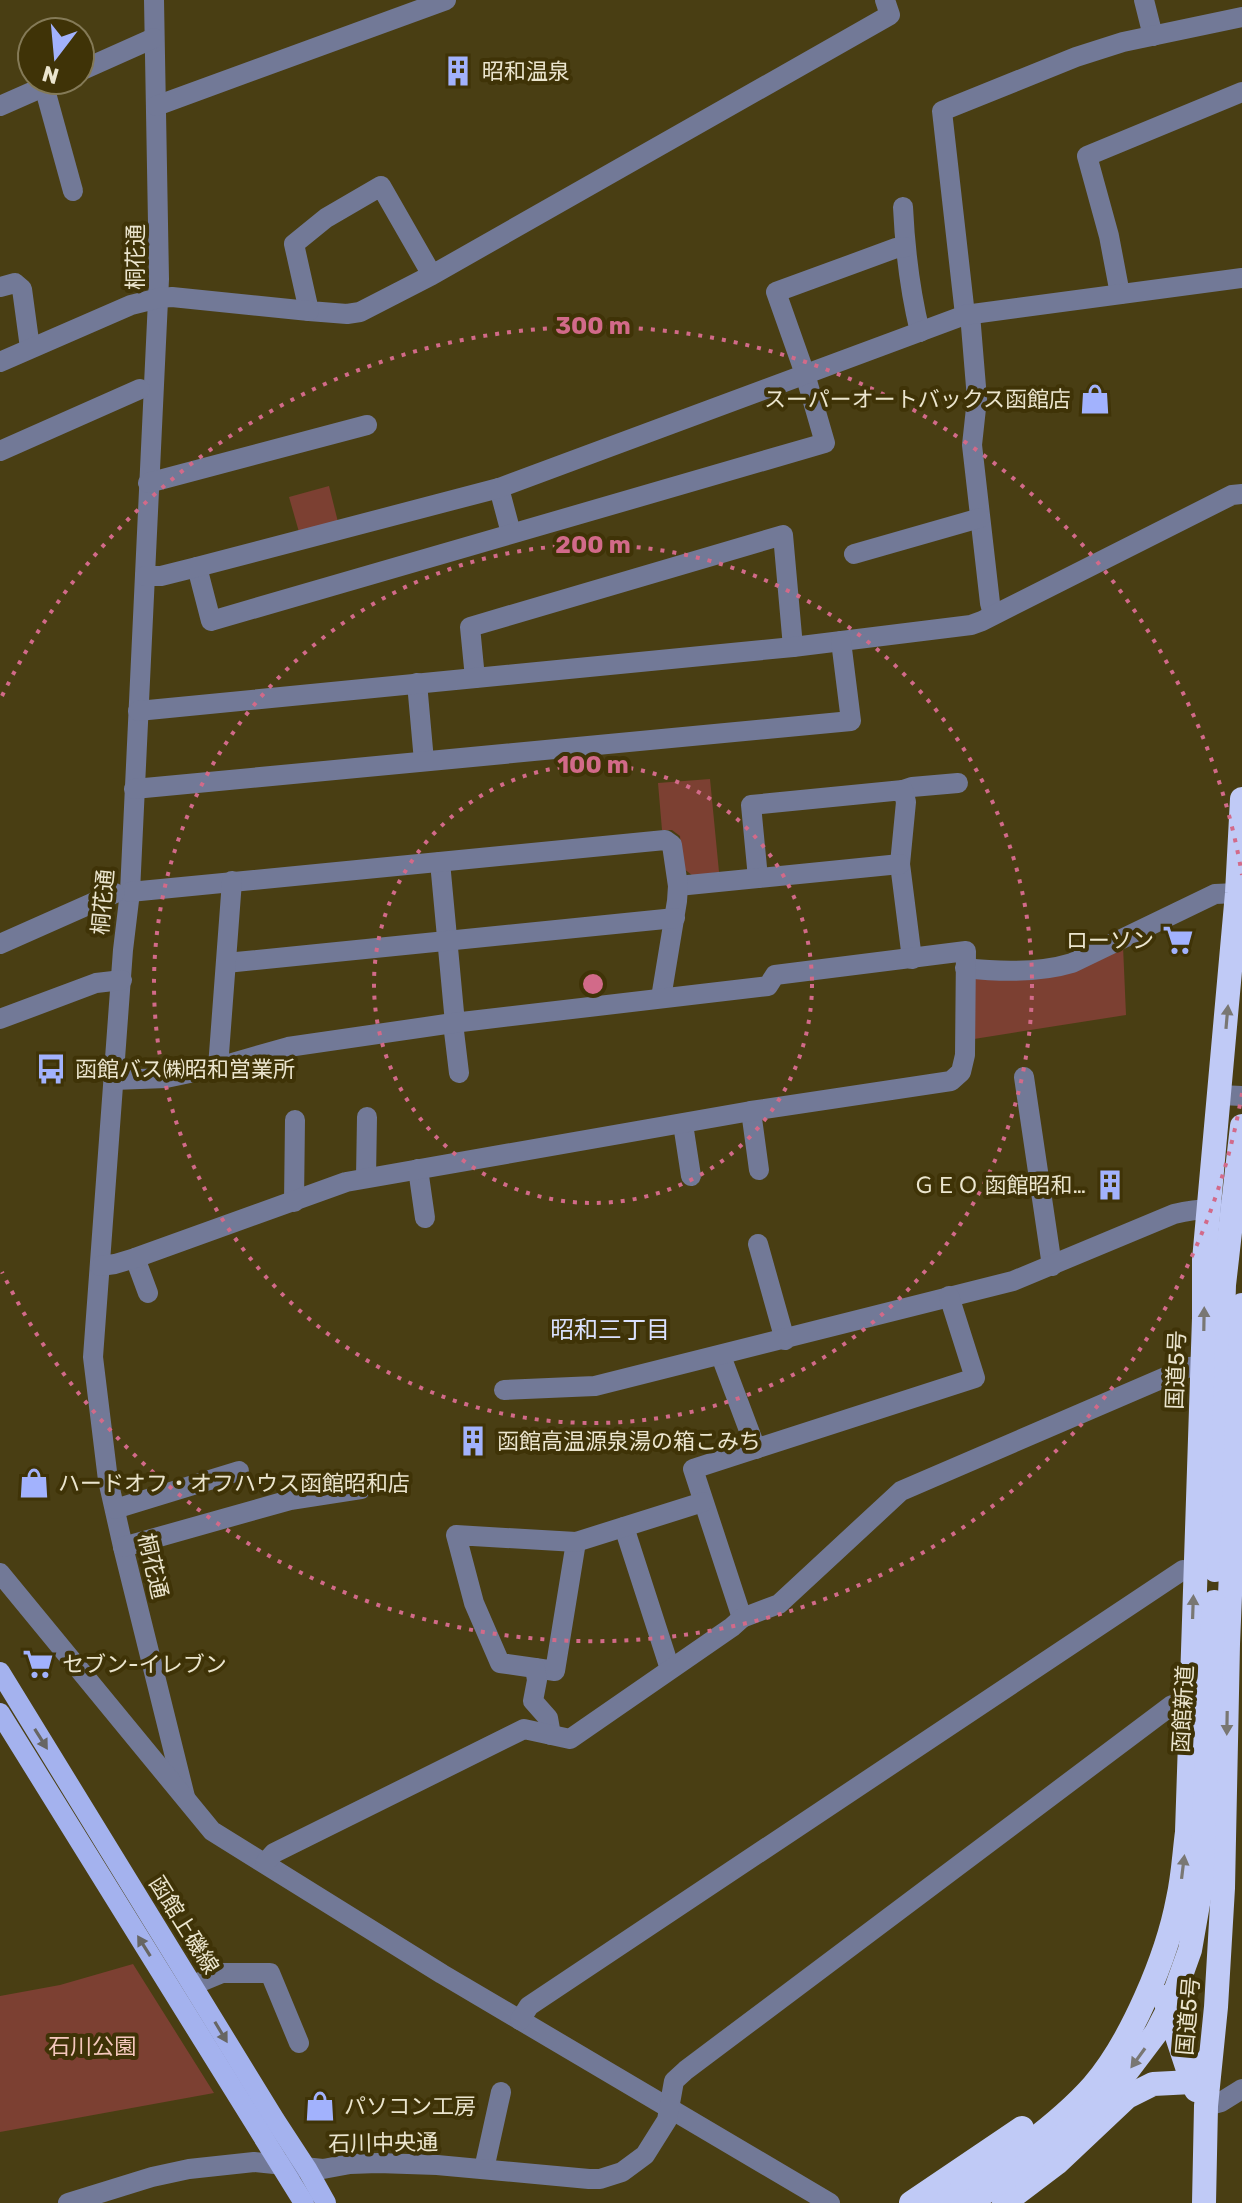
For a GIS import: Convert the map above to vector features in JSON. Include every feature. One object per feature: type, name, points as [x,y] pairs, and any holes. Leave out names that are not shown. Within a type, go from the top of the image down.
[{"type":"highway","points":[[1221,1210],[1231,1095],[1242,799]]},
{"type":"highway","name":"函館新道","points":[[969,2203],[1027,2164],[1103,2103],[1156,2033],[1170,2006],[1190,1950],[1201,1887],[1214,1602],[1224,1285],[1221,1210],[1242,1126]]},
{"type":"highway","name":"国道5号","points":[[944,2203],[1019,2150],[1079,2101],[1127,2038],[1166,1943],[1178,1900],[1187,1832],[1190,1702],[1221,1366],[1242,1305]]},
{"type":"highway","name":"国道5号","points":[[1204,2203],[1206,2106],[1233,1885],[1235,1640],[1221,1366]]},
{"type":"highway","name":"国道5号","points":[[1166,1943],[1163,1993],[1192,2082],[1206,2106]]},
{"type":"highway","points":[[911,2203],[1052,2105],[1088,2070],[1140,2007]]},
{"type":"highway","points":[[1172,2020],[1184,2026],[1199,2026],[1208,2020],[1216,2007]]},
{"type":"highway","points":[[1004,2203],[1057,2163],[1127,2097],[1153,2084],[1192,2082],[1212,2055]]},
{"type":"main road","name":"函館上磯線","points":[[0,1672],[326,2203]]},
{"type":"main road","name":"函館上磯線","points":[[0,1713],[304,2203]]},
{"type":"street","name":"桐花通","points":[[154,0],[159,298],[134,789],[122,893],[122,980],[93,1357],[108,1480],[185,1797]]},
{"type":"street","points":[[156,106],[446,0]]},
{"type":"street","points":[[0,362],[131,305],[159,298],[347,314],[360,312],[432,275],[890,15],[885,0]]},
{"type":"street","points":[[1144,0],[1153,36]]},
{"type":"street","points":[[993,614],[972,445],[977,399],[942,111],[1076,57],[1123,42],[1242,17]]},
{"type":"street","points":[[96,64],[154,38]]},
{"type":"street","points":[[1120,294],[1109,236],[1087,156],[1242,92]]},
{"type":"street","points":[[55,96],[73,191]]},
{"type":"street","points":[[309,311],[294,244],[326,218],[381,186],[432,275]]},
{"type":"street","points":[[903,207],[911,295],[920,332]]},
{"type":"street","points":[[197,567],[211,621],[825,443],[776,292],[905,247]]},
{"type":"street","points":[[145,576],[161,576],[499,488],[967,314],[1242,278]]},
{"type":"street","points":[[0,287],[15,283],[22,289],[30,348]]},
{"type":"street","points":[[0,451],[140,389]]},
{"type":"street","points":[[148,483],[367,425]]},
{"type":"street","points":[[499,488],[511,533]]},
{"type":"street","points":[[138,711],[793,647],[971,625],[1232,495],[1242,494]]},
{"type":"street","points":[[854,554],[980,518]]},
{"type":"street","points":[[475,678],[470,627],[783,535],[793,647]]},
{"type":"street","points":[[134,789],[851,721],[841,641]]},
{"type":"street","points":[[417,683],[424,761]]},
{"type":"street","points":[[758,878],[751,805],[958,783]]},
{"type":"street","points":[[903,790],[906,802],[900,864],[912,959]]},
{"type":"street","points":[[0,944],[122,893],[665,840],[672,845],[678,886],[661,998]]},
{"type":"street","points":[[440,862],[459,1073]]},
{"type":"street","points":[[678,886],[900,864]]},
{"type":"street","points":[[218,1067],[232,881]]},
{"type":"street","points":[[965,968],[994,971],[1061,967],[1215,894],[1237,893]]},
{"type":"street","points":[[226,963],[675,918]]},
{"type":"street","points":[[100,1266],[135,1258],[366,1177],[751,1111],[951,1081],[961,1072],[965,1055],[966,951],[775,975],[768,986],[454,1023],[288,1047],[166,1078],[114,1080]]},
{"type":"street","points":[[0,1019],[96,983],[122,980]]},
{"type":"street","points":[[1024,1077],[1052,1266]]},
{"type":"street","points":[[751,1111],[759,1170]]},
{"type":"street","points":[[366,1177],[367,1117]]},
{"type":"street","points":[[294,1202],[295,1120]]},
{"type":"street","points":[[683,1124],[691,1176]]},
{"type":"street","points":[[418,1169],[425,1218]]},
{"type":"street","points":[[504,1390],[595,1386],[785,1340],[1013,1281],[1174,1214],[1221,1210]]},
{"type":"street","points":[[758,1244],[785,1340]]},
{"type":"street","points":[[135,1258],[148,1293]]},
{"type":"street","points":[[742,1618],[693,1469],[975,1378],[949,1296]]},
{"type":"street","points":[[721,1356],[756,1449]]},
{"type":"street","points":[[265,1863],[274,1853],[524,1729],[570,1739],[742,1618],[779,1604],[901,1491],[1189,1367],[1221,1366]]},
{"type":"street","points":[[115,1509],[239,1471]]},
{"type":"street","points":[[123,1547],[290,1500],[361,1489]]},
{"type":"street","points":[[576,1542],[555,1671],[500,1663],[474,1603],[456,1535],[576,1542],[703,1502]]},
{"type":"street","points":[[624,1527],[670,1669]]},
{"type":"street","points":[[520,2020],[529,2006],[1183,1570]]},
{"type":"street","points":[[0,1573],[212,1831],[365,1928],[830,2203]]},
{"type":"street","points":[[535,1668],[537,1680],[533,1701],[548,1718],[551,1735]]},
{"type":"street","name":"石川中央通","points":[[68,2203],[114,2196],[152,2177],[189,2169],[254,2162],[307,2169],[378,2163],[437,2165],[589,2179],[611,2176],[645,2155],[667,2120],[674,2081],[686,2070],[1172,1705],[1190,1702]]},
{"type":"street","points":[[193,1985],[222,1973],[270,1973],[299,2043]]},
{"type":"street","points":[[1206,2106],[1221,2102],[1242,2089]]},
{"type":"street","points":[[484,2169],[501,2092]]},
{"type":"green space","points":[[329,486],[338,522],[299,532],[289,497]]},
{"type":"green space","points":[[710,779],[719,872],[693,876],[683,868],[680,836],[672,830],[662,830],[658,783]]},
{"type":"green space","points":[[1123,946],[1126,1015],[974,1039],[973,977]]},
{"type":"green space","name":"石川公園","points":[[133,1964],[214,2093],[0,2132],[0,1996],[60,1985]]},
{"type":"place","name":"昭和温泉","points":[[458,71]]},
{"type":"place","name":"スーパーオートバックス函館店","points":[[1095,399]]},
{"type":"place","name":"ローソン","points":[[1178,940]]},
{"type":"place","name":"函館バス㈱昭和営業所","points":[[51,1069]]},
{"type":"place","name":"ＧＥＯ 函館昭和…","points":[[1110,1185]]},
{"type":"place","name":"函館高温源泉湯の箱こみち","points":[[473,1441]]},
{"type":"place","name":"ハードオフ・オフハウス函館昭和店","points":[[34,1483]]},
{"type":"place","name":"セブン-イレブン","points":[[38,1664]]},
{"type":"place","name":"パソコン工房","points":[[320,2106]]},
{"type":"district","name":"昭和三丁目","points":[[610,1330]]}]
